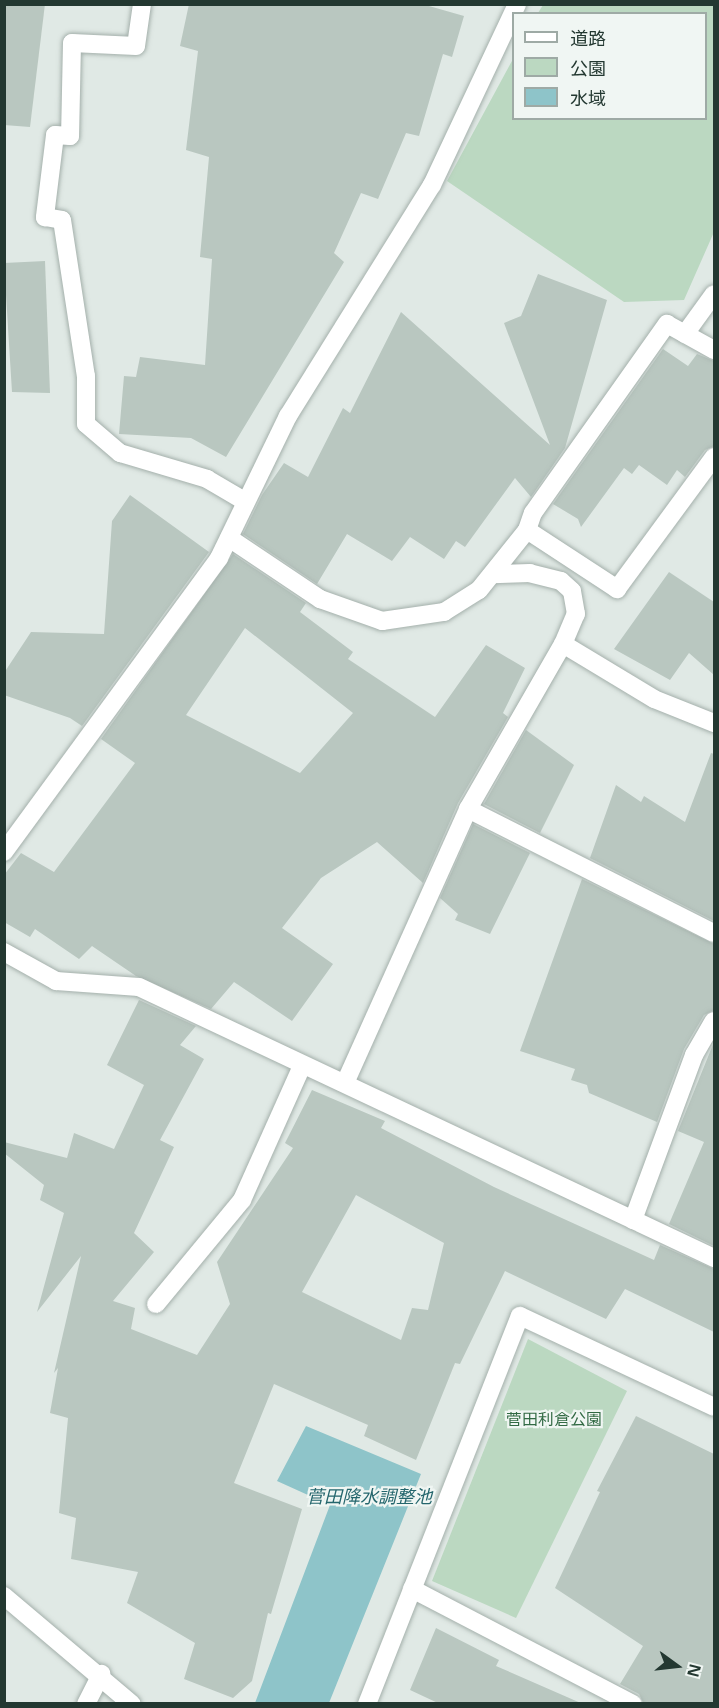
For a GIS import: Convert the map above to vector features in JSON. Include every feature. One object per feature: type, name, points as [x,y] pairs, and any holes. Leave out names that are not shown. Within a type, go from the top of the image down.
[{"type":"street","points":[[142,4],[136,46],[72,43],[70,136],[55,135],[45,217],[62,220],[86,376],[86,424],[120,453],[207,479],[246,502]]},
{"type":"street","points":[[4,852],[219,558],[288,416],[432,185],[512,15]]},
{"type":"street","points":[[685,334],[714,294]]},
{"type":"street","points":[[229,538],[320,599],[382,621],[444,612],[479,590],[527,530],[532,513],[667,324],[714,350]]},
{"type":"street","points":[[527,530],[617,589],[714,457]]},
{"type":"street","points":[[345,1083],[468,809],[563,644],[576,614],[572,591],[547,575],[492,574]]},
{"type":"street","points":[[563,644],[654,699],[714,723]]},
{"type":"street","points":[[468,809],[714,933]]},
{"type":"street","points":[[4,952],[56,981],[139,987],[302,1066],[345,1083],[714,1258]]},
{"type":"street","points":[[633,1220],[694,1055],[714,1021]]},
{"type":"street","points":[[156,1304],[242,1200],[302,1066]]},
{"type":"street","points":[[367,1704],[519,1316],[714,1407]]},
{"type":"street","points":[[412,1590],[633,1704]]},
{"type":"street","points":[[4,1596],[101,1674],[132,1704]]},
{"type":"street","points":[[86,1704],[101,1674]]},
{"type":"green space","points":[[543,5],[714,5],[714,232],[684,300],[624,302],[447,181],[512,61],[512,120],[707,120],[707,12],[539,12]]},
{"type":"green space","name":"菅田利倉公園","points":[[528,1339],[627,1391],[516,1618],[432,1581]]},
{"type":"water","name":"菅田降水調整池","points":[[306,1426],[421,1474],[329,1703],[255,1703],[330,1505],[277,1481]]},
{"type":"building","points":[[4,4],[45,4],[30,127],[4,125]]},
{"type":"building","points":[[189,4],[422,4],[464,16],[452,57],[443,54],[419,136],[406,133],[378,199],[361,193],[334,253],[344,262],[226,457],[191,438],[119,434],[124,376],[136,377],[140,357],[205,365],[212,259],[200,257],[209,157],[186,150],[198,51],[180,46]]},
{"type":"building","points":[[45,261],[50,393],[12,392],[4,263]]},
{"type":"building","points":[[538,274],[607,300],[565,448],[531,497],[515,478],[465,547],[456,541],[444,559],[410,537],[392,561],[347,534],[317,584],[243,534],[262,495],[284,463],[308,477],[343,408],[350,413],[401,312],[550,445],[504,323],[521,316]]},
{"type":"building","points":[[663,349],[688,366],[697,354],[714,361],[714,446],[705,450],[685,477],[677,470],[667,485],[639,465],[632,474],[624,468],[581,527],[578,519],[553,504]]},
{"type":"building","points":[[130,495],[209,552],[82,726],[70,718],[4,695],[4,673],[31,632],[104,634],[112,521]]},
{"type":"building","points":[[233,554],[306,603],[300,612],[353,652],[348,659],[435,717],[486,645],[525,668],[503,713],[508,717],[458,803],[423,883],[377,842],[321,878],[282,928],[333,964],[292,1021],[234,982],[211,1009],[136,976],[92,946],[79,959],[35,929],[30,937],[4,922],[4,875],[21,853],[54,872],[135,763],[101,739]],"holes":[[[245,628],[353,713],[300,773],[186,715]]]},
{"type":"building","points":[[669,572],[714,602],[714,675],[689,653],[670,680],[614,649]]},
{"type":"building","points":[[526,730],[574,765],[540,833],[484,804]]},
{"type":"building","points":[[711,753],[714,754],[714,921],[590,858],[616,785],[641,802],[644,796],[685,822]]},
{"type":"building","points":[[473,824],[530,853],[490,934],[455,920],[458,914],[440,898]]},
{"type":"building","points":[[582,879],[714,944],[714,1010],[704,1015],[684,1049],[657,1122],[589,1093],[587,1085],[571,1080],[575,1069],[520,1051]]},
{"type":"building","points":[[139,1000],[196,1026],[180,1045],[204,1059],[160,1140],[174,1147],[134,1233],[154,1252],[113,1301],[135,1308],[131,1329],[197,1355],[230,1304],[217,1262],[293,1148],[285,1143],[312,1090],[385,1121],[381,1128],[494,1187],[654,1260],[660,1245],[714,1269],[714,1332],[625,1289],[606,1319],[505,1271],[460,1364],[455,1363],[416,1460],[364,1436],[368,1425],[274,1384],[234,1483],[302,1509],[271,1614],[268,1613],[252,1681],[233,1698],[184,1679],[195,1643],[127,1603],[138,1572],[71,1559],[76,1518],[59,1513],[68,1418],[50,1413],[58,1368],[54,1373],[81,1256],[37,1312],[64,1213],[40,1200],[44,1185],[4,1153],[4,1142],[67,1158],[74,1133],[114,1149],[144,1085],[107,1065]],"holes":[[[356,1195],[444,1243],[428,1310],[412,1308],[401,1340],[302,1292]]]},
{"type":"building","points":[[714,1042],[714,1246],[669,1224],[704,1142],[678,1131]]},
{"type":"building","points":[[636,1416],[714,1454],[714,1704],[644,1704],[639,1694],[620,1684],[643,1646],[555,1588],[600,1492],[597,1491]]},
{"type":"building","points":[[436,1628],[499,1660],[496,1666],[583,1704],[440,1704],[410,1690]]}]
